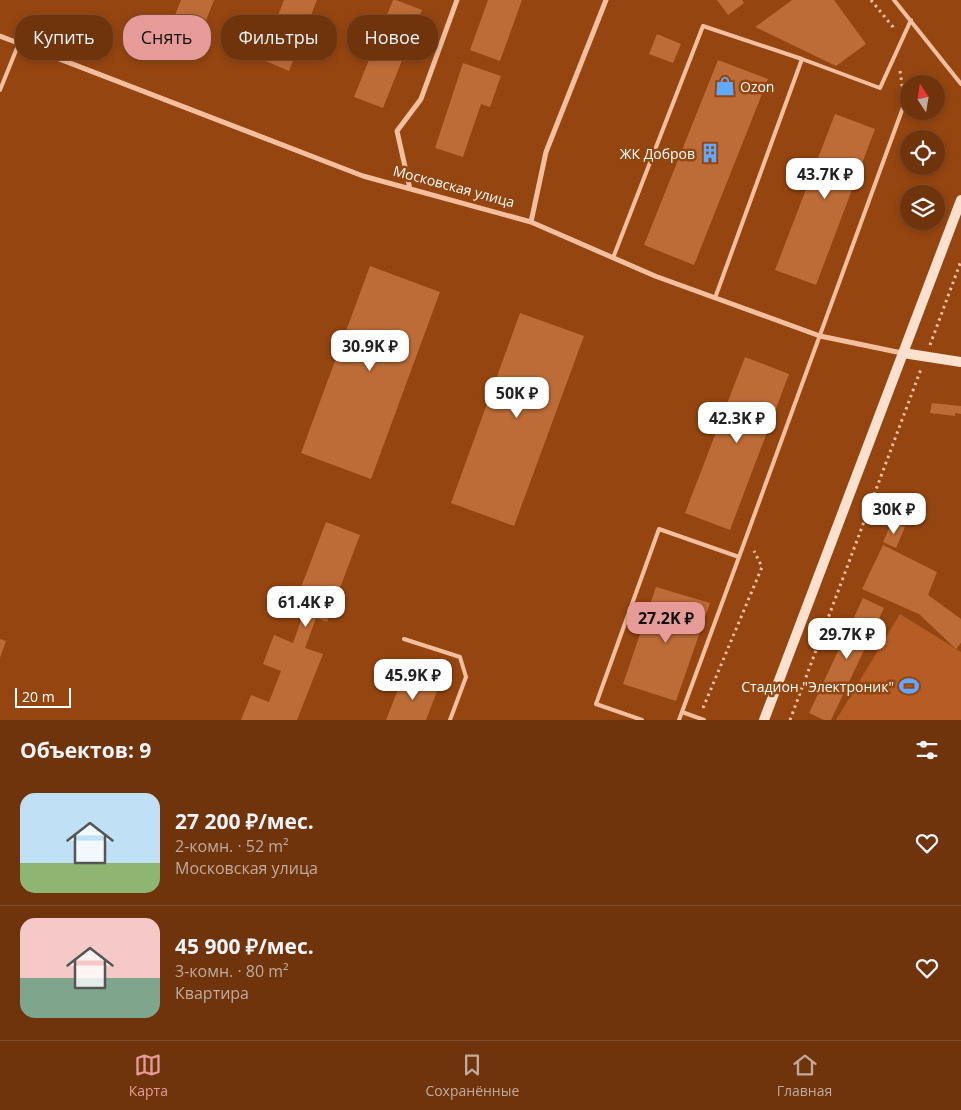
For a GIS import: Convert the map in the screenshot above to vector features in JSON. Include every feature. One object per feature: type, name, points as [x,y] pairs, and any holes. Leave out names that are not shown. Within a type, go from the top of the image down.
[{"type":"main road","points":[[764,720],[961,200]]},
{"type":"main road","points":[[903,353],[961,362]]},
{"type":"street","points":[[410,189],[397,131],[421,99],[457,0]]},
{"type":"street","points":[[531,222],[546,152],[606,0]]},
{"type":"street","name":"Московская улица","points":[[0,36],[15,42]]},
{"type":"street","name":"Московская улица","points":[[63,60],[363,176],[531,222],[654,276],[820,336],[903,353]]},
{"type":"lane","points":[[894,0],[961,84]]},
{"type":"lane","points":[[613,258],[703,26],[802,59],[880,88],[910,20]]},
{"type":"lane","points":[[0,90],[15,53]]},
{"type":"lane","points":[[715,298],[802,59]]},
{"type":"lane","points":[[679,720],[900,116]]},
{"type":"lane","points":[[642,720],[596,704],[658,529],[739,557]]},
{"type":"lane","points":[[404,639],[460,657],[466,677],[450,720]]},
{"type":"lane","points":[[682,712],[701,719]]},
{"type":"path","points":[[790,720],[961,261]]},
{"type":"path","points":[[701,719],[762,568],[747,537]]},
{"type":"shaded area","name":"Стадион \"Электроник\"","points":[[900,614],[961,652],[961,720],[836,720]]},
{"type":"building","points":[[181,0],[214,0],[208,15],[175,15]]},
{"type":"building","points":[[284,0],[317,0],[311,15],[278,15]]},
{"type":"building","points":[[393,0],[422,10],[420,15],[387,15]]},
{"type":"building","points":[[488,0],[522,0],[500,61],[470,50]]},
{"type":"building","points":[[717,0],[742,0],[744,3],[728,15]]},
{"type":"building","points":[[792,0],[834,0],[866,44],[836,66],[755,27]]},
{"type":"building","points":[[657,34],[681,44],[673,63],[649,54]]},
{"type":"building","points":[[263,60],[293,60],[289,71]]},
{"type":"building","points":[[369,60],[402,60],[383,108],[354,97]]},
{"type":"building","name":"ЖК Добров","points":[[718,60],[768,79],[694,265],[644,245]]},
{"type":"building","points":[[463,63],[501,76],[490,107],[481,104],[463,157],[435,148]]},
{"type":"building","points":[[835,114],[875,129],[816,285],[775,270]]},
{"type":"building","points":[[370,266],[440,292],[371,479],[301,453]]},
{"type":"building","points":[[520,313],[584,336],[514,526],[451,503]]},
{"type":"building","points":[[745,357],[789,374],[730,530],[685,513]]},
{"type":"building","points":[[932,403],[961,406],[961,414],[955,413],[955,416],[930,413]]},
{"type":"building","points":[[326,522],[360,535],[327,622],[316,618],[305,648],[323,654],[297,720],[241,720],[251,695],[269,702],[281,671],[263,664],[274,635],[293,643],[304,612],[293,608]]},
{"type":"building","points":[[892,522],[905,527],[896,548],[883,542]]},
{"type":"building","points":[[883,545],[937,572],[928,595],[961,619],[961,643],[956,649],[919,614],[862,589]]},
{"type":"building","points":[[656,587],[710,603],[676,701],[623,684]]},
{"type":"building","points":[[863,598],[884,608],[831,720],[824,720],[809,713]]},
{"type":"building","points":[[0,639],[6,641],[0,658]]},
{"type":"building","points":[[403,677],[420,684],[422,679],[439,686],[426,720],[386,720]]},
{"type":"place","name":"Ozon","points":[[725,86]]},
{"type":"place","name":"ЖК Добров","points":[[710,153]]},
{"type":"place","name":"Стадион \"Электроник\"","points":[[909,686]]}]
